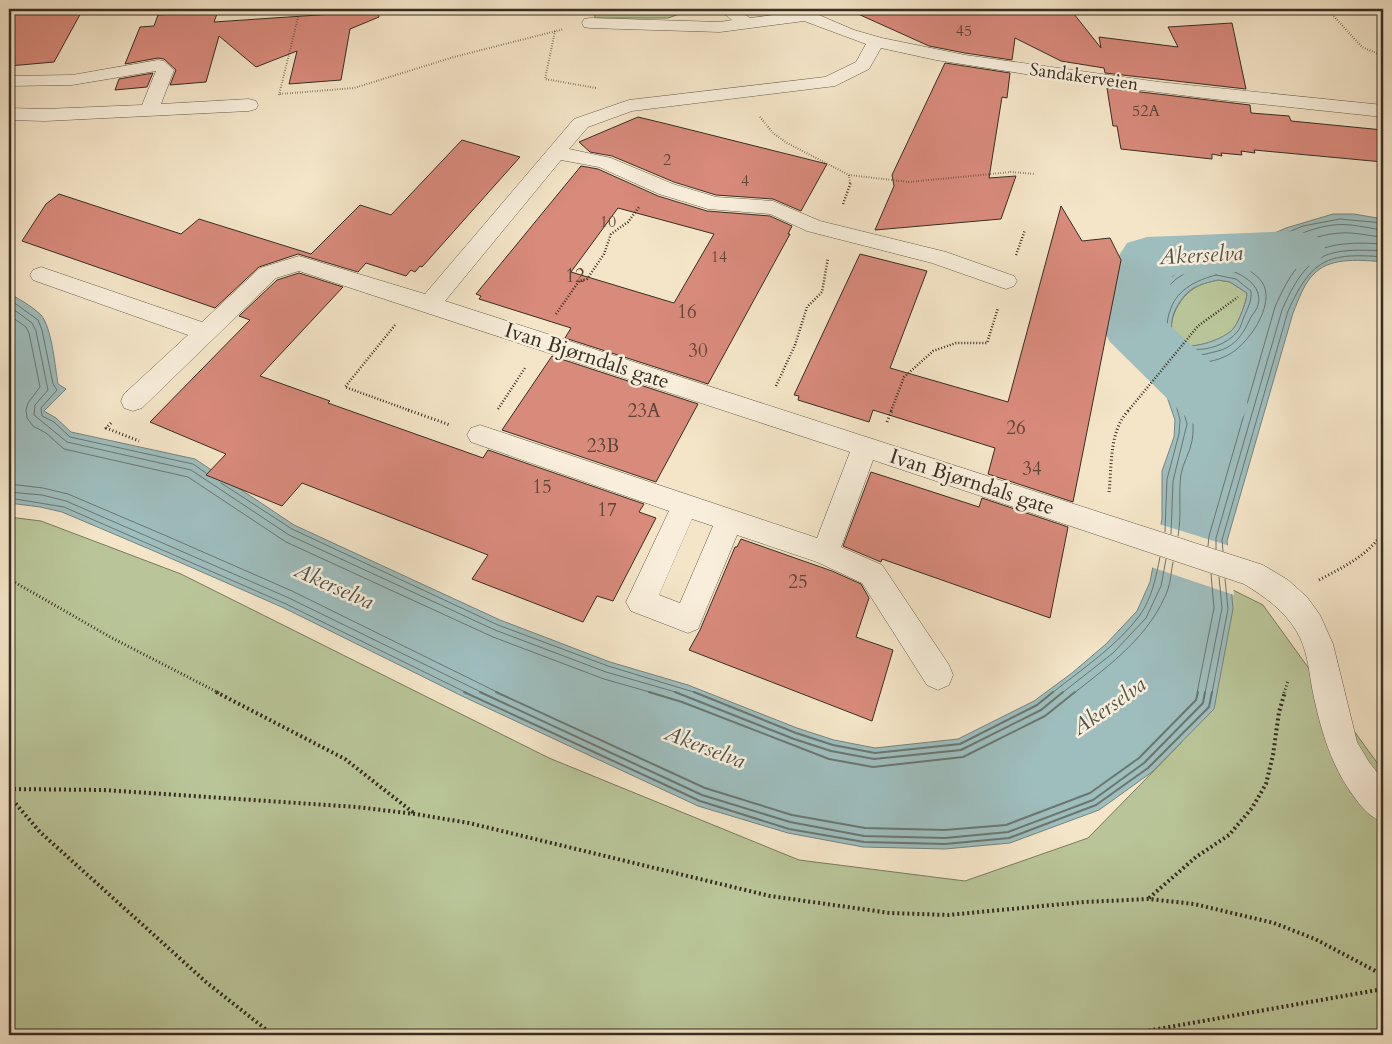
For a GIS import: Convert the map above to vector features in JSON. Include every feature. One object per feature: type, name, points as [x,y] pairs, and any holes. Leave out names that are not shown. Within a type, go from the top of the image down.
[{"type":"street","points":[[726,9],[747,23]]},
{"type":"street","points":[[590,23],[720,27],[799,13]]},
{"type":"street","name":"Sandakerveien","points":[[799,13],[875,43],[935,55],[1131,85],[1383,111]]},
{"type":"street","points":[[422,302],[581,124],[630,106],[829,82],[863,65],[875,43]]},
{"type":"street","points":[[9,81],[72,80],[158,65],[165,70],[150,108]]},
{"type":"street","points":[[9,114],[45,115],[150,108],[250,105]]},
{"type":"street","points":[[557,153],[604,162],[652,182],[714,204],[773,208],[814,226],[938,257],[1006,281]]},
{"type":"street","name":"Ivan Bjørndals gate","points":[[133,402],[268,273],[299,263],[422,302],[875,438],[1117,529],[1242,570],[1271,583],[1287,595],[1309,624],[1323,660],[1340,738],[1349,761],[1362,781],[1383,804]]},
{"type":"street","points":[[41,275],[205,332]]},
{"type":"street","points":[[480,435],[825,553],[872,574],[938,675]]},
{"type":"street","points":[[825,553],[875,438]]},
{"type":"street","points":[[685,505],[641,602],[688,619],[729,520]]},
{"type":"path","points":[[280,94],[300,9]]},
{"type":"path","points":[[1327,9],[1362,47],[1383,56]]},
{"type":"path","points":[[250,105],[280,94],[354,88],[454,57],[590,23]]},
{"type":"path","points":[[555,31],[546,79],[623,93],[630,106]]},
{"type":"path","points":[[763,122],[773,133],[787,143],[849,174],[908,182],[1011,172],[1035,174]]},
{"type":"path","points":[[841,211],[852,181],[849,174]]},
{"type":"path","points":[[554,316],[579,281],[587,279],[604,254],[611,234],[628,222],[635,214],[652,182]]},
{"type":"path","points":[[875,438],[904,376],[934,351],[956,343],[987,343],[1006,281],[1025,230]]},
{"type":"path","points":[[782,372],[797,338],[804,312],[812,299],[822,292],[833,231]]},
{"type":"path","points":[[1117,529],[1108,488],[1116,430],[1121,418],[1136,403],[1198,326],[1238,297]]},
{"type":"path","points":[[422,302],[344,387],[480,435],[528,363]]},
{"type":"path","points":[[1287,595],[1348,564],[1378,542],[1383,532]]},
{"type":"path","points":[[9,579],[112,638],[345,759],[415,814]]},
{"type":"path","points":[[1148,899],[1196,857],[1229,835],[1252,808],[1266,784],[1273,755],[1279,712],[1292,672]]},
{"type":"path","points":[[9,789],[104,790],[357,807],[415,814],[469,824],[770,896],[890,913],[948,915],[1084,902],[1148,899],[1194,904],[1274,923],[1315,939],[1383,975]]},
{"type":"path","points":[[9,796],[40,832],[206,982],[273,1035]]},
{"type":"path","points":[[1124,1035],[1383,989]]},
{"type":"green space","points":[[594,9],[694,9],[668,18],[595,18]]},
{"type":"green space","points":[[1218,280],[1230,282],[1247,293],[1238,321],[1230,332],[1218,339],[1203,344],[1185,345],[1177,340],[1171,326],[1176,309],[1187,294],[1196,287]]},
{"type":"green space","points":[[9,517],[41,521],[181,574],[549,758],[799,860],[965,881],[1088,838],[1181,743],[1215,581],[1263,605],[1383,771],[1383,1029],[1348,1035],[9,1035]]},
{"type":"water","points":[[1333,214],[1354,214],[1383,219],[1383,262],[1348,261],[1323,267],[1308,281],[1293,313],[1227,541],[1233,609],[1214,709],[1152,772],[1099,810],[1010,843],[945,849],[863,847],[788,833],[698,806],[464,697],[284,608],[62,512],[9,503],[9,293],[34,309],[45,321],[58,384],[66,389],[44,411],[56,418],[71,432],[195,459],[294,525],[500,620],[610,662],[688,685],[797,728],[834,740],[875,748],[958,739],[1034,701],[1072,673],[1106,644],[1137,611],[1150,582],[1162,519],[1162,471],[1174,437],[1175,420],[1162,382],[1150,364],[1142,340],[1143,315],[1150,297],[1165,281],[1186,267],[1204,260],[1235,253],[1286,228]],"holes":[[[1218,280],[1230,282],[1247,293],[1238,322],[1233,329],[1217,339],[1202,344],[1188,345],[1176,339],[1172,332],[1173,316],[1186,294],[1195,287],[1208,282]]]},
{"type":"pier","points":[[1159,524],[1230,546],[1234,595],[1151,567]]},
{"type":"building","points":[[9,9],[83,9],[54,62],[9,66]]},
{"type":"building","points":[[847,9],[1070,9],[1101,48],[1099,37],[1178,47],[1168,27],[1232,23],[1246,89],[1105,73],[1104,68],[1061,61],[1015,38],[1012,60],[929,46]]},
{"type":"building","points":[[218,11],[214,22],[378,11],[379,17],[350,29],[341,80],[289,84],[297,51],[256,67],[219,36],[206,82],[170,85],[176,70],[164,59],[158,58],[125,64],[140,27],[154,26],[158,15]]},
{"type":"building","points":[[945,63],[1010,73],[1007,98],[1002,97],[989,178],[1016,176],[1001,219],[875,230],[894,186],[892,175]]},
{"type":"building","points":[[153,73],[147,87],[115,90],[119,79]]},
{"type":"building","points":[[1107,88],[1250,105],[1251,113],[1289,116],[1291,121],[1383,130],[1383,162],[1254,150],[1255,153],[1241,151],[1242,155],[1221,153],[1222,156],[1212,154],[1212,159],[1121,149],[1117,126],[1113,126]]},
{"type":"building","points":[[638,117],[827,164],[801,211],[773,199],[716,195],[674,182],[612,156],[590,152],[579,142]]},
{"type":"building","points":[[462,140],[520,157],[422,267],[420,266],[415,272],[411,270],[406,276],[366,263],[358,272],[298,254],[259,267],[215,308],[22,241],[46,204],[59,194],[181,234],[199,219],[311,254],[360,205],[391,215]]},
{"type":"building","points":[[581,166],[598,169],[658,196],[707,211],[770,216],[792,226],[788,234],[790,234],[708,384],[565,338],[571,328],[479,299],[481,296],[476,294]],"holes":[[[618,208],[714,234],[674,303],[571,272]]]},
{"type":"building","points":[[1061,206],[1082,241],[1110,238],[1121,260],[1073,502],[988,474],[995,448],[873,410],[869,422],[798,400],[799,396],[794,395],[860,254],[927,271],[890,368],[1008,402]]},
{"type":"building","points":[[299,273],[343,287],[260,376],[330,401],[328,403],[483,458],[488,450],[644,504],[639,512],[656,518],[613,601],[597,596],[583,622],[472,579],[488,555],[302,483],[282,506],[206,475],[226,454],[150,422],[250,320],[239,316],[277,280]]},
{"type":"building","points":[[552,356],[698,404],[656,482],[502,430]]},
{"type":"building","points":[[871,472],[979,507],[982,498],[1068,527],[1050,618],[882,559],[881,562],[843,546]]},
{"type":"building","points":[[741,539],[832,571],[861,584],[869,598],[856,637],[893,650],[872,721],[689,650],[700,630],[735,547],[737,547]]},
{"type":"waterway","name":"Akerselva","points":[[1216,406],[1132,326],[1147,257],[1297,250]]}]
